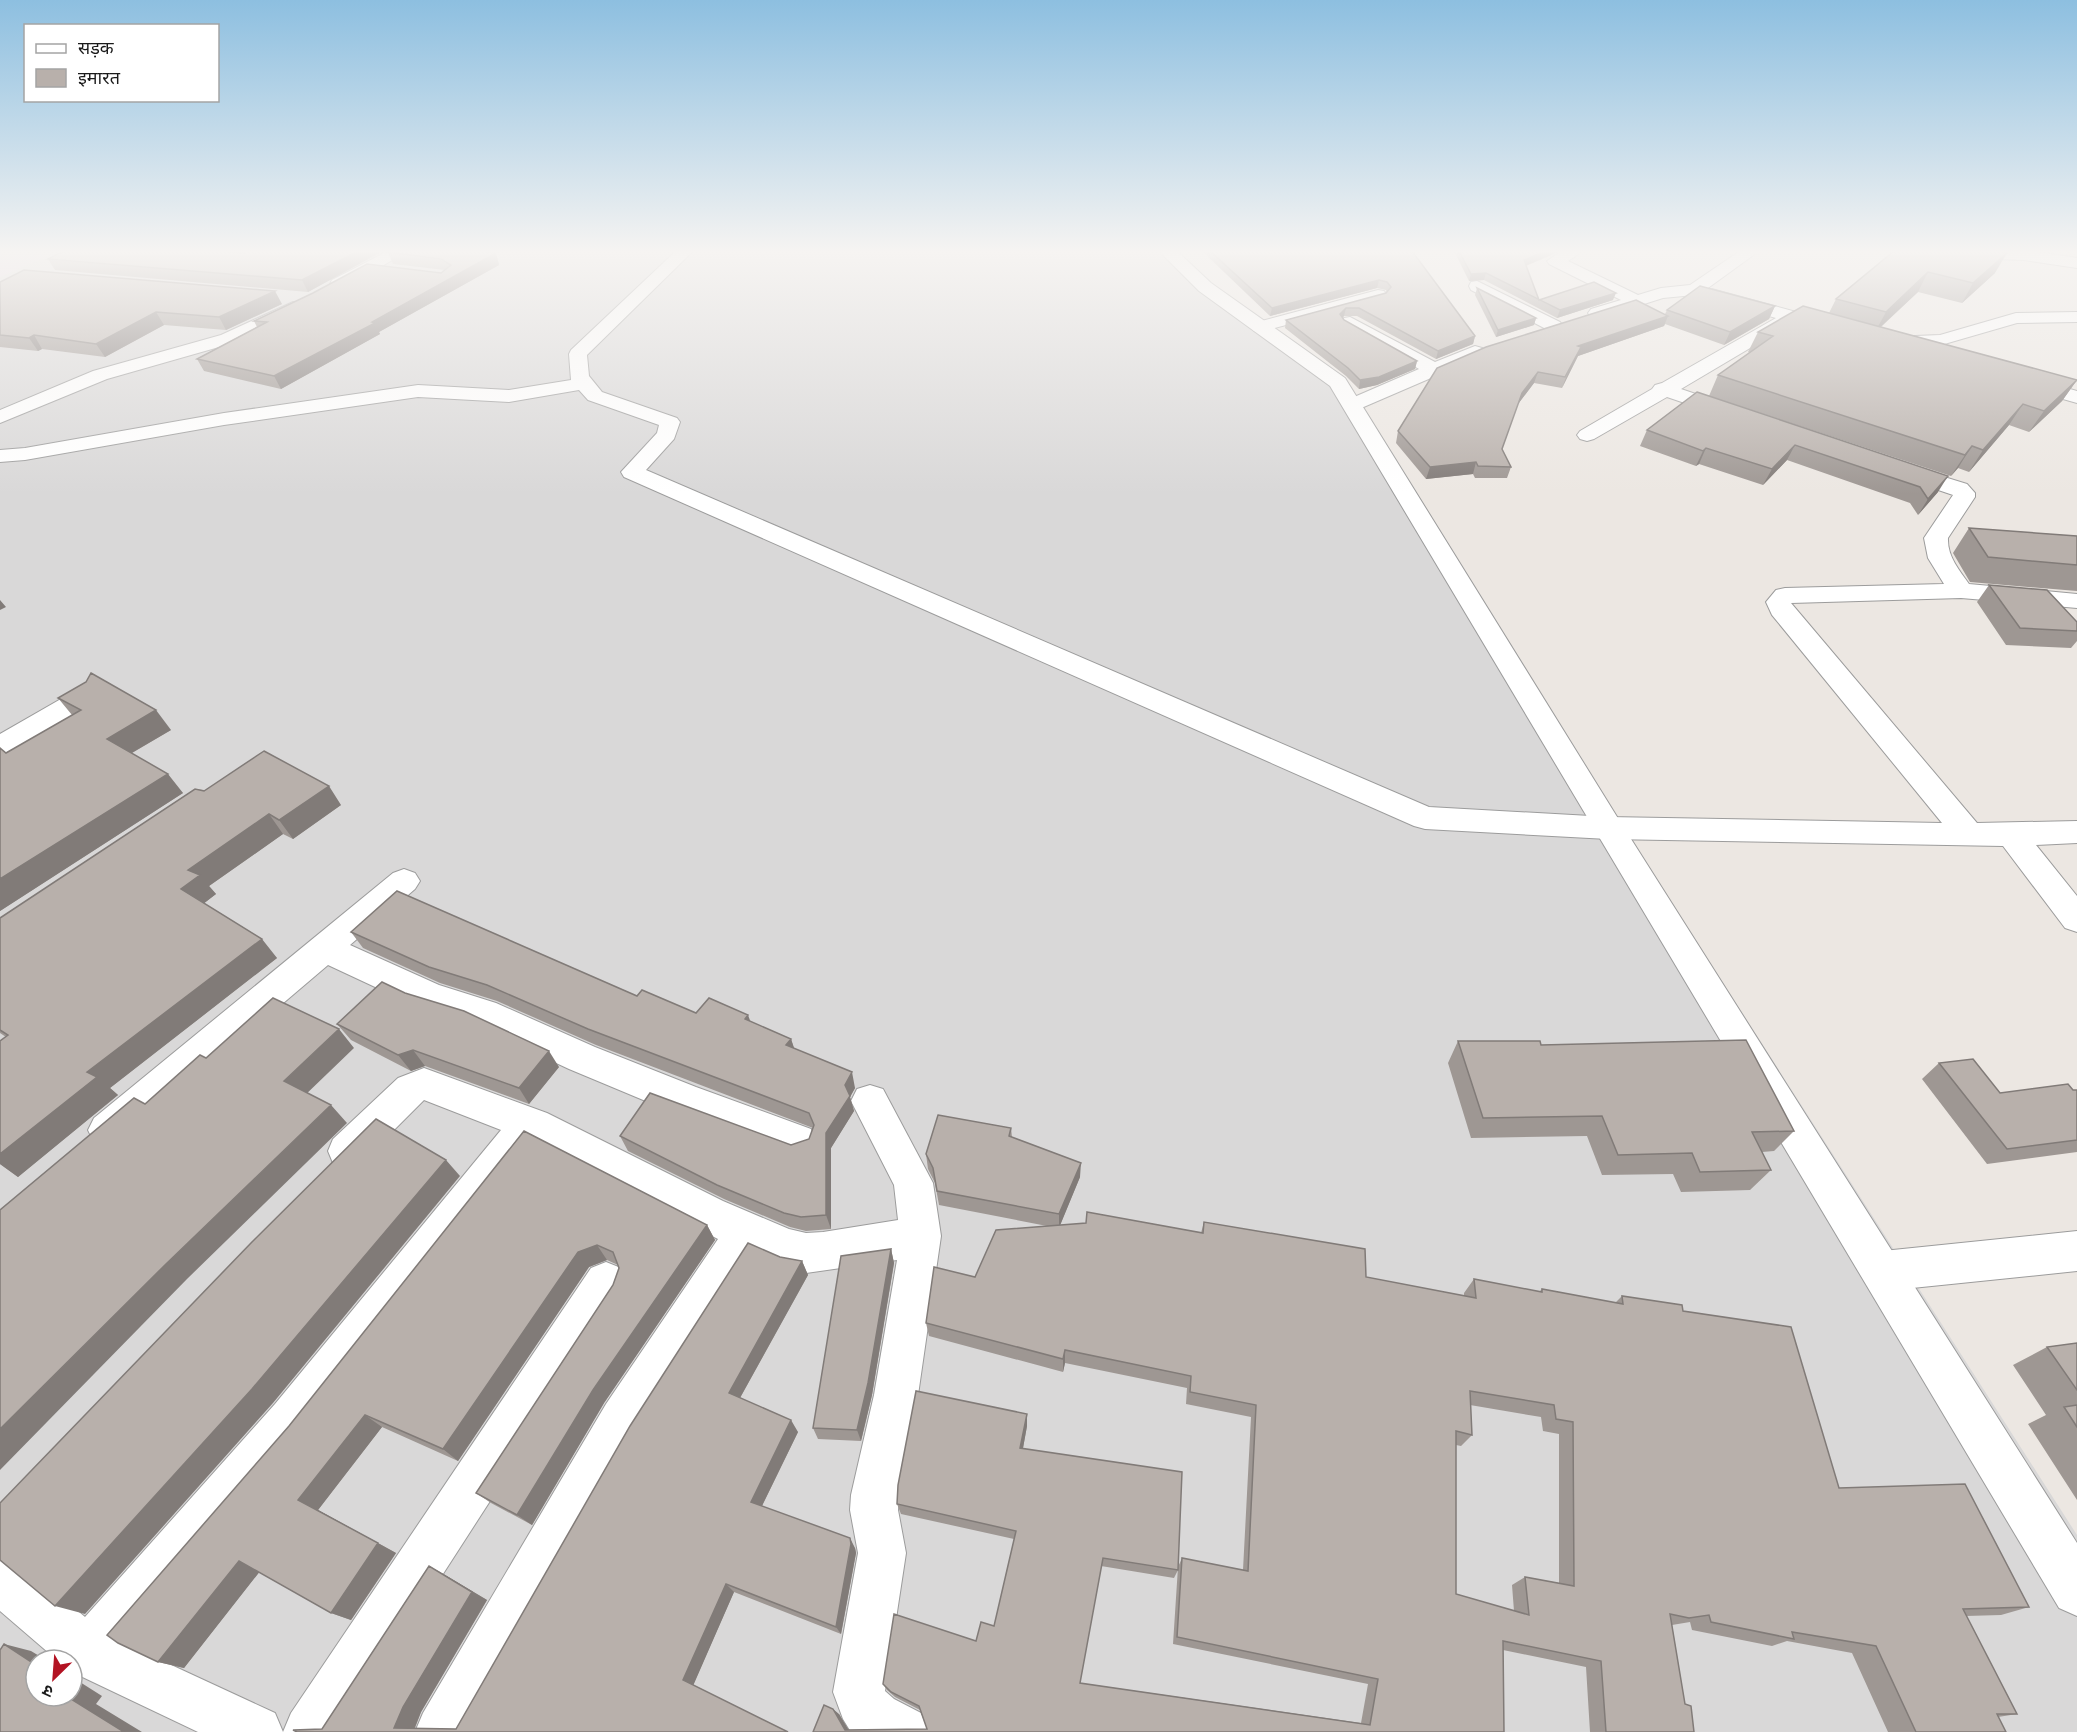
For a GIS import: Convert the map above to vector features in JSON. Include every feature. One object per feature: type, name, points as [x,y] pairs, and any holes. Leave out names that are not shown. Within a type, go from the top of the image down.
[{"type":"street","points":[[0,417],[100,375],[227,339],[242,332]]},
{"type":"street","points":[[601,332],[578,354],[579,377],[595,396],[670,422],[663,438],[632,472],[1425,818],[1608,828],[2011,835],[2077,832]]},
{"type":"street","points":[[1267,332],[1338,382],[1608,828],[1883,1271],[2077,1590]]},
{"type":"street","points":[[1368,332],[1434,369]]},
{"type":"street","points":[[1532,334],[1538,332]]},
{"type":"street","points":[[1587,435],[1662,389],[1764,332]]},
{"type":"street","points":[[1945,359],[1882,341],[1941,340],[1969,332]]},
{"type":"street","points":[[1352,405],[1434,369],[1498,345]]},
{"type":"street","points":[[2011,378],[2077,397]]},
{"type":"street","points":[[0,456],[25,454],[224,419],[418,391],[509,396],[537,393],[584,383]]},
{"type":"street","points":[[1662,389],[1750,419]]},
{"type":"street","points":[[1882,463],[1959,489],[1964,493],[1935,543],[1938,554],[1961,591]]},
{"type":"street","points":[[1969,834],[1781,610],[1778,602],[1785,595],[1961,591],[2077,601]]},
{"type":"street","points":[[0,746],[90,694]]},
{"type":"street","points":[[2011,835],[2077,919]]},
{"type":"street","points":[[81,1151],[404,881]]},
{"type":"street","points":[[324,948],[430,997],[484,1013],[582,1058],[685,1100],[797,1141]]},
{"type":"street","points":[[318,1178],[411,1089],[424,1084],[529,1124],[746,1232],[787,1249],[806,1253],[921,1236]]},
{"type":"street","points":[[870,1101],[913,1184],[921,1236],[896,1395],[875,1495],[874,1510],[882,1553],[859,1692],[862,1706],[874,1718],[902,1732]]},
{"type":"street","points":[[88,1653],[291,1420],[529,1124]]},
{"type":"street","points":[[442,1732],[622,1420],[746,1232]]},
{"type":"street","points":[[1883,1271],[2077,1251]]},
{"type":"street","points":[[310,1732],[606,1283]]},
{"type":"street","points":[[0,1578],[88,1653],[256,1732]]},
{"type":"shaded area","points":[[0,332],[1273,332],[1339,384],[2077,1535],[2077,1732],[0,1732]]},
{"type":"building","points":[[0,332],[119,332],[96,344],[34,335],[29,338],[0,335]]},
{"type":"building","points":[[248,332],[358,332],[274,376],[197,359]]},
{"type":"building","points":[[1301,332],[1365,332],[1417,361],[1379,377],[1360,380]]},
{"type":"building","points":[[1403,332],[1472,332],[1475,336],[1438,351]]},
{"type":"building","points":[[1534,332],[1621,332],[1578,346],[1581,347],[1565,377],[1538,372],[1522,393],[1502,449],[1511,467],[1478,466],[1476,462],[1430,467],[1398,431],[1437,368],[1486,347]]},
{"type":"building","points":[[1758,332],[1899,332],[2077,380],[2044,411],[2023,404],[1983,450],[1972,446],[1965,455],[1718,375],[1773,336]]},
{"type":"building","points":[[1697,392],[1948,476],[1928,499],[1920,487],[1795,445],[1772,469],[1706,448],[1703,451],[1647,430]]},
{"type":"building","points":[[1969,528],[2077,536],[2077,565],[1988,557]]},
{"type":"building","points":[[1989,585],[2047,590],[2077,622],[2077,631],[2020,628]]},
{"type":"building","points":[[91,673],[156,710],[107,739],[168,774],[0,879],[0,748],[6,753],[81,710],[58,698],[86,682]]},
{"type":"building","points":[[264,751],[329,786],[279,820],[269,814],[188,870],[200,875],[181,889],[262,939],[87,1072],[97,1077],[0,1154],[0,1041],[8,1035],[0,1030],[0,918],[195,789],[204,791]]},
{"type":"building","points":[[397,891],[637,996],[642,990],[696,1013],[709,998],[748,1015],[745,1019],[791,1039],[786,1045],[852,1072],[845,1085],[850,1096],[826,1133],[826,1215],[801,1217],[784,1213],[717,1185],[620,1136],[650,1093],[791,1145],[809,1139],[814,1125],[809,1113],[588,1029],[487,985],[429,967],[351,932]]},
{"type":"building","points":[[382,982],[405,993],[464,1011],[549,1051],[519,1088],[413,1050],[398,1055],[337,1024]]},
{"type":"building","points":[[273,998],[339,1029],[284,1081],[331,1105],[0,1429],[0,1210],[134,1098],[145,1104],[200,1055],[206,1058]]},
{"type":"building","points":[[1746,1040],[1794,1131],[1752,1132],[1771,1170],[1700,1172],[1692,1153],[1618,1155],[1602,1116],[1483,1118],[1458,1041],[1540,1041],[1541,1045]]},
{"type":"building","points":[[1973,1059],[2000,1093],[2068,1084],[2073,1090],[2077,1090],[2077,1140],[2007,1149],[1939,1063]]},
{"type":"building","points":[[938,1115],[1011,1128],[1009,1136],[1081,1163],[1059,1214],[937,1191],[933,1168],[926,1154]]},
{"type":"building","points":[[376,1119],[446,1160],[252,1389],[55,1606],[0,1560],[0,1503],[251,1243]]},
{"type":"building","points":[[524,1131],[707,1225],[593,1390],[517,1515],[476,1493],[613,1285],[619,1268],[613,1252],[597,1245],[578,1252],[443,1449],[365,1415],[298,1500],[378,1543],[331,1613],[239,1561],[158,1662],[118,1643],[107,1635],[289,1426]]},
{"type":"building","points":[[1087,1212],[1203,1233],[1204,1222],[1365,1249],[1366,1277],[1476,1298],[1474,1279],[1623,1304],[1622,1296],[1682,1305],[1683,1311],[1791,1327],[1839,1488],[1965,1484],[2029,1607],[1963,1609],[2017,1714],[1997,1714],[2006,1732],[1916,1732],[1876,1646],[1792,1632],[1794,1639],[1711,1622],[1709,1615],[1689,1618],[1670,1614],[1685,1704],[1691,1706],[1694,1732],[1606,1732],[1601,1661],[1503,1641],[1504,1732],[813,1732],[824,1705],[833,1709],[845,1730],[927,1729],[919,1706],[891,1692],[883,1684],[894,1614],[976,1641],[981,1622],[994,1626],[1016,1531],[897,1504],[898,1485],[916,1391],[1027,1414],[1020,1448],[1182,1472],[1178,1570],[1103,1558],[1080,1683],[1370,1725],[1378,1679],[1177,1637],[1182,1558],[1248,1571],[1256,1405],[1190,1392],[1191,1376],[1065,1350],[1063,1359],[926,1323],[934,1267],[975,1277],[996,1230],[1086,1223]],"holes":[[[1470,1391],[1554,1405],[1556,1419],[1573,1422],[1574,1586],[1525,1577],[1529,1615],[1456,1594],[1456,1431],[1472,1435]]]},
{"type":"building","points":[[748,1243],[780,1257],[802,1261],[729,1393],[791,1420],[751,1502],[850,1538],[851,1544],[836,1627],[726,1584],[683,1680],[788,1732],[297,1732],[293,1730],[322,1729],[429,1566],[472,1592],[403,1707],[394,1728],[456,1729],[630,1426]]},
{"type":"building","points":[[891,1249],[868,1383],[857,1430],[813,1428],[841,1256]]},
{"type":"building","points":[[2077,1343],[2077,1390],[2047,1347]]},
{"type":"building","points":[[2077,1405],[2077,1427],[2064,1407]]},
{"type":"building","points":[[4,1644],[24,1657],[24,1708],[84,1707],[124,1732],[0,1732],[0,1650]]}]
